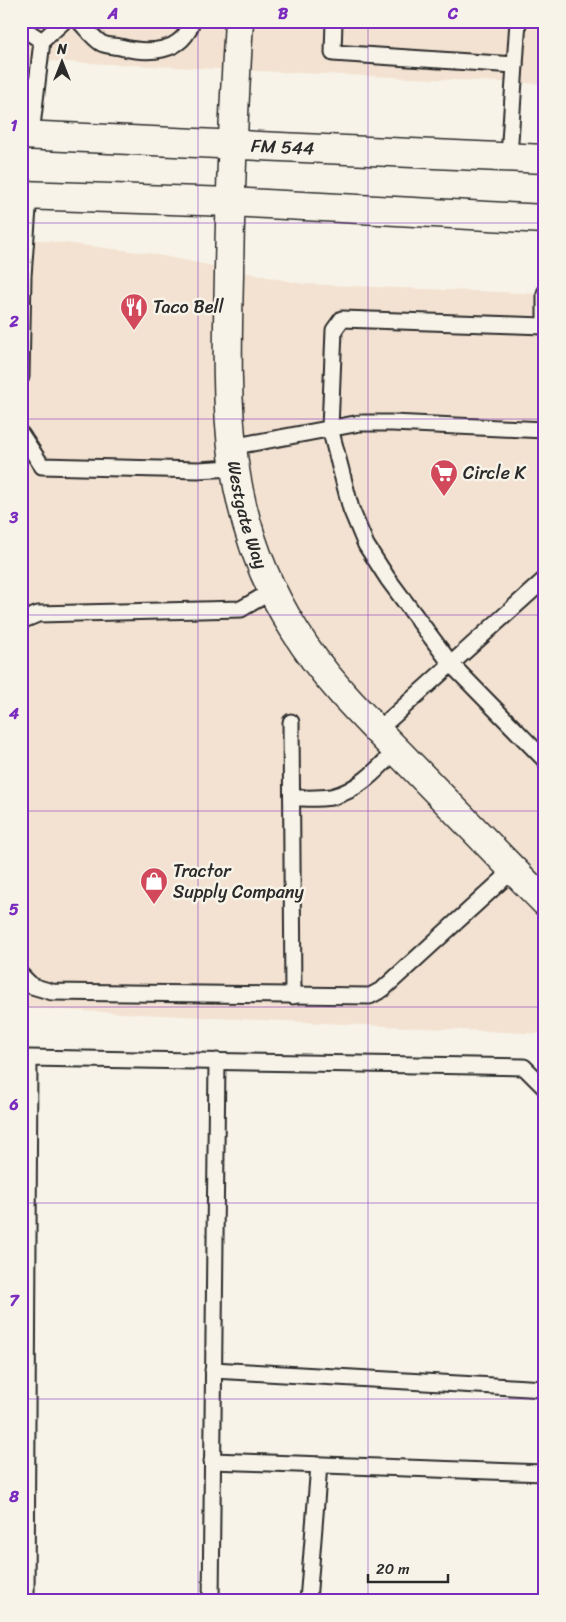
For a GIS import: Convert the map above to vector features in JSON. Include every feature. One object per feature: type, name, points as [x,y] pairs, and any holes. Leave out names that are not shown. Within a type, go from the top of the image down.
[{"type":"main road","name":"Westgate Way","points":[[239,21],[230,202],[227,380],[232,457],[241,506],[256,553],[272,591],[295,632],[327,676],[377,731],[545,902]]},
{"type":"main road","name":"FM 544","points":[[26,135],[232,143],[545,159]]},
{"type":"main road","points":[[25,195],[230,202],[545,219]]},
{"type":"lane","points":[[26,135],[42,41],[64,21]]},
{"type":"lane","points":[[79,21],[102,43],[127,49],[156,51],[166,49],[186,36],[192,21]]},
{"type":"lane","points":[[334,21],[333,52],[515,65]]},
{"type":"lane","points":[[509,157],[518,21]]},
{"type":"lane","points":[[21,27],[42,41]]},
{"type":"lane","points":[[21,377],[25,195]]},
{"type":"lane","points":[[545,293],[544,327],[342,319],[334,330],[330,428],[351,509],[366,545],[388,579],[450,664],[545,760]]},
{"type":"lane","points":[[21,434],[42,466],[198,470],[232,457],[330,428],[360,423],[392,422],[545,430]]},
{"type":"lane","points":[[377,731],[545,579]]},
{"type":"lane","points":[[21,621],[38,614],[241,609],[272,591]]},
{"type":"lane","points":[[292,722],[293,996]]},
{"type":"lane","points":[[292,798],[331,796],[355,787],[375,772],[396,750]]},
{"type":"lane","points":[[21,975],[32,986],[52,992],[370,996],[383,989],[513,870]]},
{"type":"lane","points":[[26,1601],[30,1058],[524,1067],[545,1088]]},
{"type":"lane","points":[[210,1601],[217,1061]]},
{"type":"lane","points":[[213,1370],[545,1389]]},
{"type":"lane","points":[[212,1461],[545,1473]]},
{"type":"lane","points":[[308,1601],[319,1465]]},
{"type":"shaded area","points":[[21,21],[545,21],[545,84],[21,60]]},
{"type":"shaded area","points":[[21,238],[148,253],[303,284],[545,294],[545,1034],[21,1008]]},
{"type":"place","name":"Taco Bell","points":[[134,331]]},
{"type":"place","name":"Circle K","points":[[444,497]]},
{"type":"place","name":"Tractor Supply Company","points":[[154,905]]}]
